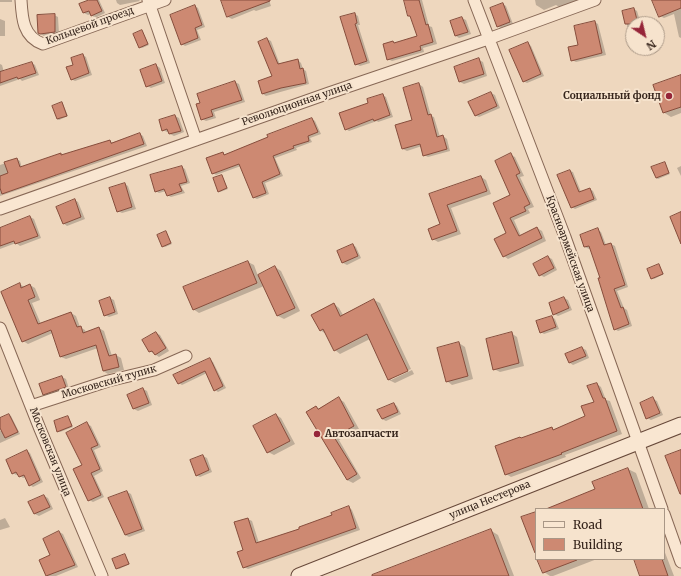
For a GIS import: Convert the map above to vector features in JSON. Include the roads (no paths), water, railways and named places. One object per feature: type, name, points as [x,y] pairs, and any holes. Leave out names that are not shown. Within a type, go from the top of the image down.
[{"type":"main road","name":"улица Нестерова","points":[[299,576],[681,425]]},
{"type":"street","name":"Кольцевой проезд","points":[[21,0],[22,22],[30,36],[36,42],[42,44],[149,3],[165,0]]},
{"type":"street","name":"Красноармейская улица","points":[[474,0],[564,237],[662,508]]},
{"type":"street","name":"Революционная улица","points":[[0,209],[329,93],[488,39],[595,0]]},
{"type":"street","points":[[149,3],[196,140]]},
{"type":"street","name":"Московская улица","points":[[0,328],[102,576]]},
{"type":"street","name":"Московский тупик","points":[[31,406],[108,381],[154,370],[186,356]]},
{"type":"street","points":[[665,517],[681,562]]},
{"type":"place","name":"Социальный фонд","points":[[669,96]]},
{"type":"place","name":"Автозапчасти","points":[[317,434]]}]
